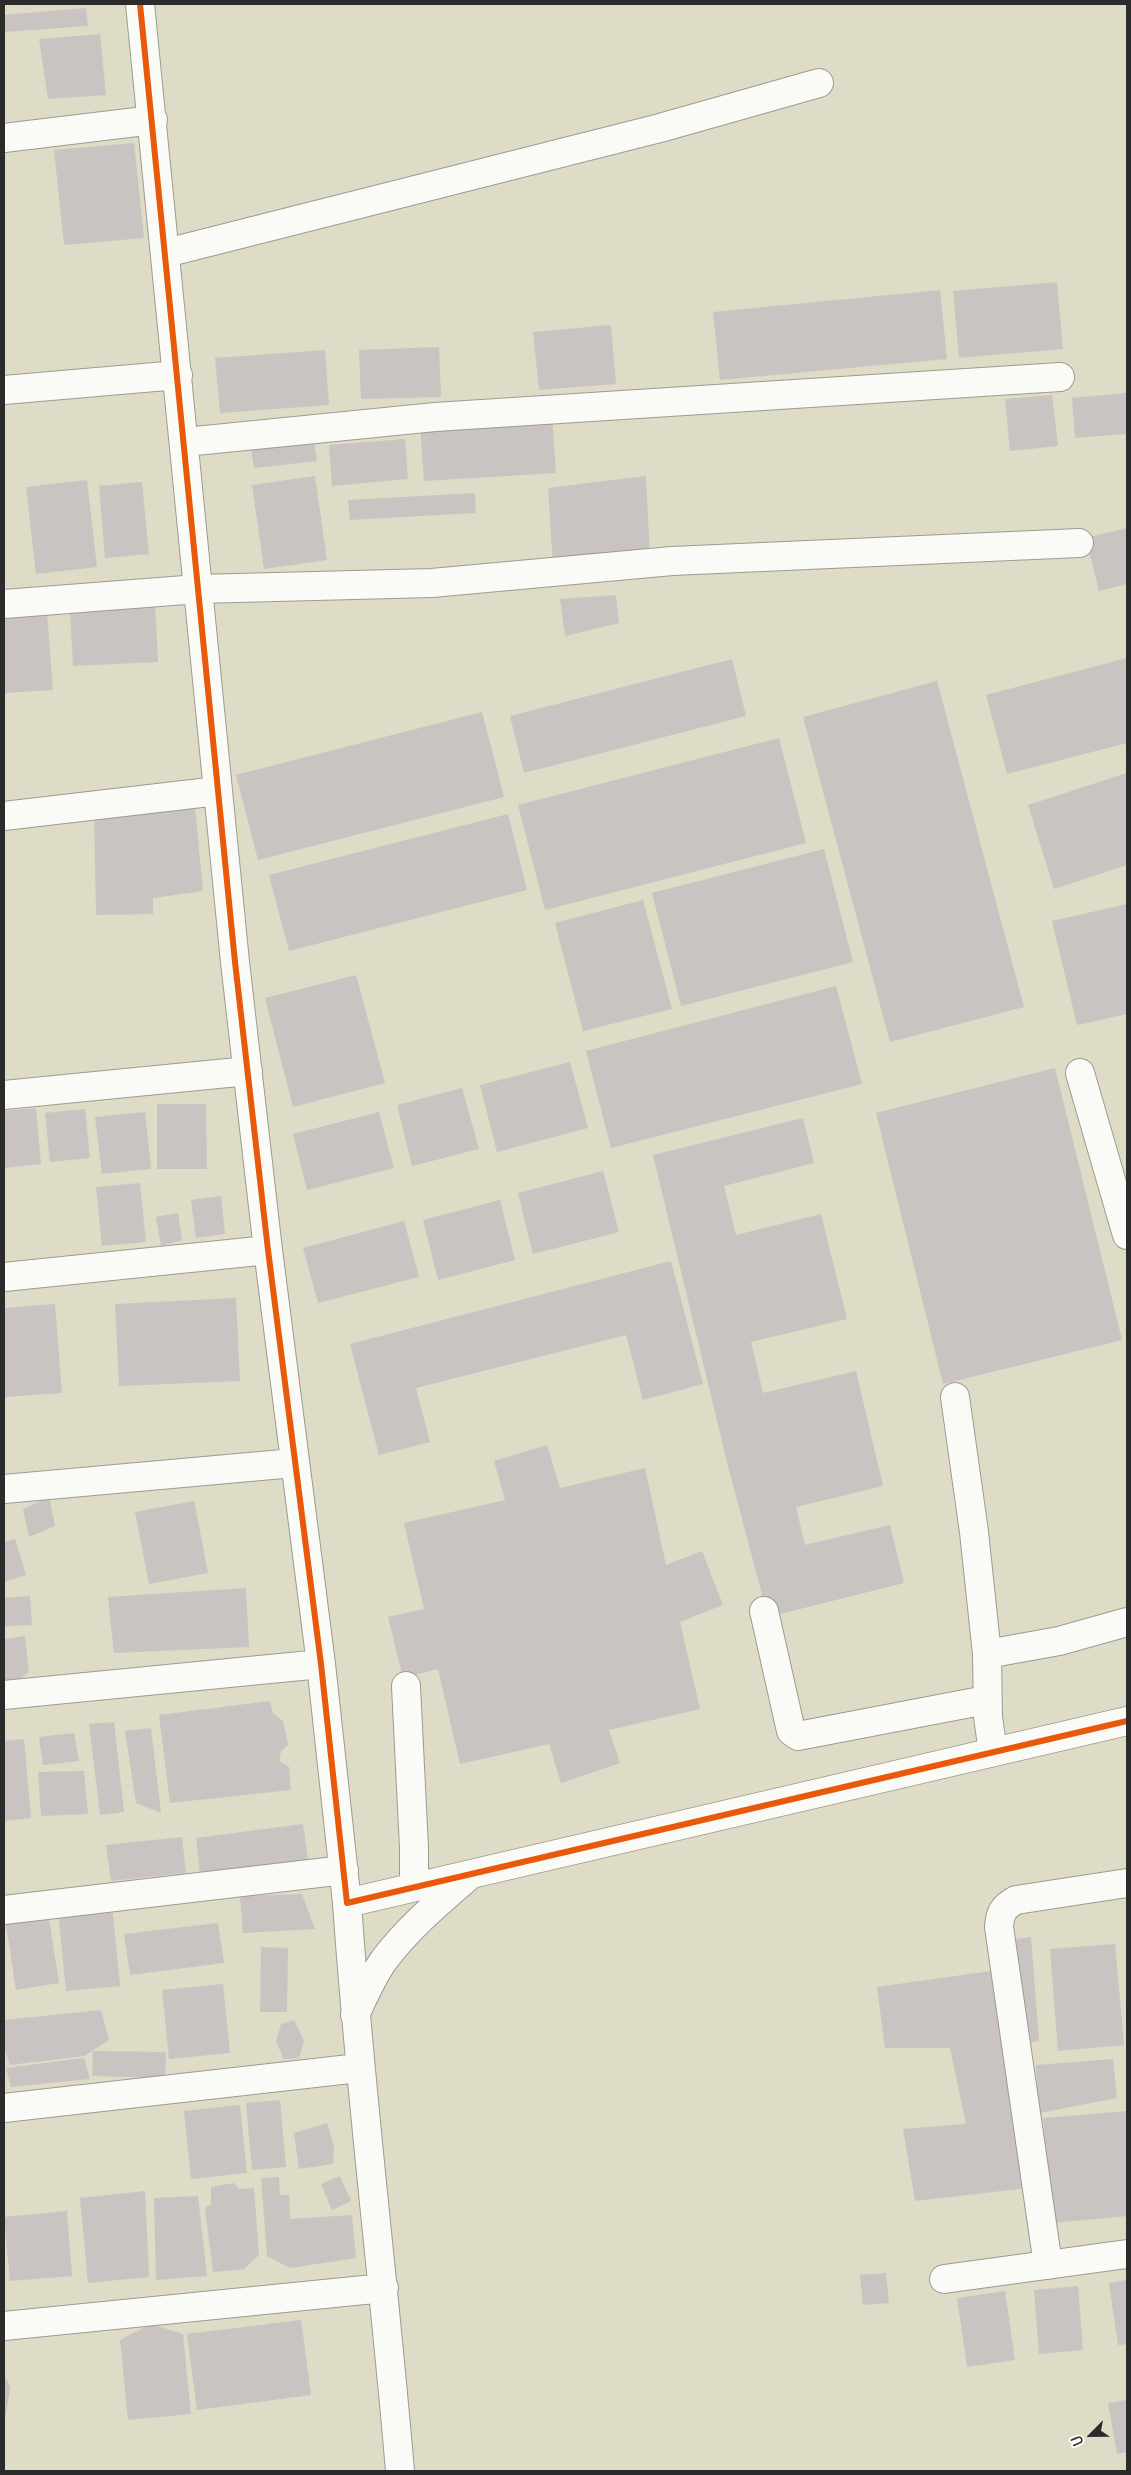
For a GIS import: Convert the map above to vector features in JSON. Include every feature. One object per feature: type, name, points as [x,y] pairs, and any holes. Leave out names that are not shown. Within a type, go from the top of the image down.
[{"type":"street","points":[[140,4],[248,1072],[294,1463],[322,1664],[344,1870],[359,2068],[384,2288],[400,2471]]},
{"type":"street","points":[[166,253],[660,128],[818,83]]},
{"type":"street","points":[[4,138],[153,120]]},
{"type":"street","points":[[4,390],[178,375]]},
{"type":"street","points":[[185,442],[435,417],[1060,377]]},
{"type":"street","points":[[4,604],[198,589],[432,583],[672,561],[1079,543]]},
{"type":"street","points":[[4,816],[218,790]]},
{"type":"street","points":[[4,1095],[248,1072]]},
{"type":"street","points":[[1080,1073],[1127,1235]]},
{"type":"street","points":[[4,1277],[268,1250]]},
{"type":"street","points":[[955,1397],[974,1532],[987,1654],[986,1700],[994,1752]]},
{"type":"street","points":[[4,1489],[294,1463]]},
{"type":"street","points":[[764,1612],[791,1731],[798,1736],[986,1700]]},
{"type":"street","points":[[987,1654],[1059,1641],[1127,1622]]},
{"type":"street","points":[[4,1696],[322,1664]]},
{"type":"street","points":[[406,1686],[414,1848],[414,1887]]},
{"type":"street","points":[[347,1902],[470,1875],[1127,1721]]},
{"type":"street","points":[[4,1910],[344,1870]]},
{"type":"street","points":[[355,2016],[384,1960],[416,1923],[470,1875]]},
{"type":"street","points":[[1048,2265],[999,1927],[1000,1913],[1007,1905],[1016,1900],[1127,1883]]},
{"type":"street","points":[[4,2108],[359,2068]]},
{"type":"street","points":[[944,2279],[1127,2254]]},
{"type":"street","points":[[4,2326],[384,2288]]},
{"type":"building","points":[[86,8],[88,26],[4,32],[4,15]]},
{"type":"building","points":[[100,34],[106,95],[48,99],[39,39]]},
{"type":"building","points":[[134,143],[144,238],[64,245],[54,150]]},
{"type":"building","points":[[1057,282],[1063,349],[959,358],[953,291]]},
{"type":"building","points":[[940,290],[947,359],[720,380],[713,312]]},
{"type":"building","points":[[611,325],[616,384],[539,390],[533,332]]},
{"type":"building","points":[[439,347],[441,397],[361,399],[359,350]]},
{"type":"building","points":[[325,350],[329,405],[220,413],[215,358]]},
{"type":"building","points":[[1127,393],[1127,434],[1075,438],[1072,398]]},
{"type":"building","points":[[1052,395],[1058,446],[1010,451],[1005,399]]},
{"type":"building","points":[[552,417],[556,473],[424,481],[420,425]]},
{"type":"building","points":[[405,439],[408,479],[332,486],[329,445]]},
{"type":"building","points":[[314,441],[317,461],[254,468],[251,448]]},
{"type":"building","points":[[315,476],[327,560],[264,569],[252,485]]},
{"type":"building","points":[[646,476],[650,559],[553,565],[548,488]]},
{"type":"building","points":[[87,480],[97,567],[36,574],[26,487]]},
{"type":"building","points":[[142,482],[149,554],[105,558],[99,486]]},
{"type":"building","points":[[475,493],[476,513],[350,520],[348,500]]},
{"type":"building","points":[[1127,528],[1127,584],[1099,591],[1086,538]]},
{"type":"building","points":[[616,595],[619,623],[565,636],[560,599]]},
{"type":"building","points":[[155,605],[158,662],[73,666],[70,610]]},
{"type":"building","points":[[47,613],[53,690],[4,693],[4,615]]},
{"type":"building","points":[[1127,658],[1127,743],[1007,774],[986,695]]},
{"type":"building","points":[[732,659],[746,716],[524,773],[510,716]]},
{"type":"building","points":[[937,681],[1024,1007],[890,1042],[803,717]]},
{"type":"building","points":[[482,712],[504,797],[258,860],[236,775]]},
{"type":"building","points":[[779,738],[806,843],[545,910],[518,805]]},
{"type":"building","points":[[1127,773],[1127,865],[1054,889],[1028,805]]},
{"type":"building","points":[[195,807],[203,891],[153,898],[153,914],[96,915],[94,808]]},
{"type":"building","points":[[508,814],[527,890],[289,951],[269,875]]},
{"type":"building","points":[[824,849],[853,962],[681,1006],[652,893]]},
{"type":"building","points":[[643,900],[672,1009],[583,1031],[555,923]]},
{"type":"building","points":[[1127,904],[1127,1014],[1077,1025],[1052,921]]},
{"type":"building","points":[[356,975],[385,1083],[293,1107],[265,998]]},
{"type":"building","points":[[836,986],[862,1084],[611,1148],[586,1051]]},
{"type":"building","points":[[570,1062],[588,1128],[497,1152],[480,1085]]},
{"type":"building","points":[[1055,1068],[1122,1340],[943,1384],[876,1113]]},
{"type":"building","points":[[462,1088],[479,1149],[412,1166],[397,1105]]},
{"type":"building","points":[[157,1104],[206,1104],[207,1169],[157,1169]]},
{"type":"building","points":[[36,1108],[41,1164],[5,1168],[4,1111]]},
{"type":"building","points":[[85,1109],[90,1158],[50,1162],[45,1113]]},
{"type":"building","points":[[145,1112],[151,1169],[102,1174],[95,1117]]},
{"type":"building","points":[[379,1112],[394,1168],[307,1190],[293,1134]]},
{"type":"building","points":[[803,1118],[814,1163],[724,1186],[736,1235],[821,1214],[847,1319],[751,1342],[763,1393],[856,1371],[883,1486],[796,1507],[805,1545],[890,1525],[904,1583],[768,1617],[727,1462],[653,1155]]},
{"type":"building","points":[[603,1171],[619,1232],[533,1254],[518,1193]]},
{"type":"building","points":[[140,1183],[146,1242],[102,1246],[96,1187]]},
{"type":"building","points":[[221,1196],[225,1234],[196,1238],[191,1200]]},
{"type":"building","points":[[500,1200],[515,1260],[438,1280],[423,1220]]},
{"type":"building","points":[[178,1213],[182,1240],[161,1246],[156,1217]]},
{"type":"building","points":[[404,1221],[419,1277],[318,1303],[303,1248]]},
{"type":"building","points":[[671,1261],[703,1384],[643,1400],[626,1335],[416,1388],[430,1442],[379,1455],[350,1344]]},
{"type":"building","points":[[236,1298],[240,1381],[119,1386],[115,1304]]},
{"type":"building","points":[[55,1304],[62,1393],[4,1397],[4,1308]]},
{"type":"building","points":[[547,1445],[560,1488],[645,1468],[666,1565],[702,1551],[723,1605],[680,1622],[700,1709],[609,1730],[620,1763],[561,1783],[549,1744],[460,1764],[438,1669],[403,1678],[388,1617],[424,1609],[404,1523],[505,1500],[494,1461]]},
{"type":"building","points":[[49,1497],[55,1526],[29,1537],[23,1509]]},
{"type":"building","points":[[194,1501],[208,1573],[149,1584],[135,1512]]},
{"type":"building","points":[[15,1539],[26,1575],[4,1582],[4,1542]]},
{"type":"building","points":[[246,1588],[249,1647],[114,1653],[108,1597]]},
{"type":"building","points":[[30,1596],[32,1625],[4,1626],[4,1598]]},
{"type":"building","points":[[25,1636],[29,1672],[16,1682],[4,1683],[4,1639]]},
{"type":"building","points":[[270,1701],[273,1713],[283,1721],[288,1745],[281,1751],[279,1761],[289,1767],[291,1790],[170,1803],[159,1715]]},
{"type":"building","points":[[114,1722],[124,1812],[100,1815],[89,1724]]},
{"type":"building","points":[[151,1728],[161,1813],[136,1803],[125,1731]]},
{"type":"building","points":[[74,1733],[79,1761],[43,1765],[39,1737]]},
{"type":"building","points":[[24,1739],[31,1818],[4,1821],[4,1741]]},
{"type":"building","points":[[84,1771],[88,1814],[41,1816],[38,1772]]},
{"type":"building","points":[[303,1824],[308,1860],[200,1873],[196,1838]]},
{"type":"building","points":[[182,1837],[186,1873],[111,1881],[106,1845]]},
{"type":"building","points":[[302,1894],[315,1929],[243,1933],[240,1896]]},
{"type":"building","points":[[112,1905],[120,1986],[66,1991],[58,1910]]},
{"type":"building","points":[[48,1912],[59,1983],[16,1990],[5,1918]]},
{"type":"building","points":[[218,1923],[224,1963],[130,1975],[124,1934]]},
{"type":"building","points":[[1031,1937],[1039,2041],[1024,2043],[1016,1939]]},
{"type":"building","points":[[1115,1944],[1124,2045],[1058,2051],[1050,1949]]},
{"type":"building","points":[[261,1947],[288,1948],[287,2012],[260,2012]]},
{"type":"building","points":[[1005,1969],[1028,2188],[915,2201],[903,2129],[966,2124],[950,2048],[885,2048],[877,1987]]},
{"type":"building","points":[[223,1984],[230,2053],[169,2059],[162,1990]]},
{"type":"building","points":[[101,2010],[109,2040],[84,2056],[10,2065],[4,2047],[4,2020]]},
{"type":"building","points":[[294,2020],[304,2041],[299,2058],[284,2059],[276,2042],[281,2024]]},
{"type":"building","points":[[93,2051],[166,2052],[165,2078],[92,2076]]},
{"type":"building","points":[[84,2058],[90,2079],[11,2087],[6,2068]]},
{"type":"building","points":[[1113,2059],[1117,2098],[1039,2113],[1036,2065]]},
{"type":"building","points":[[280,2100],[286,2167],[252,2170],[246,2103]]},
{"type":"building","points":[[240,2105],[247,2173],[191,2179],[184,2111]]},
{"type":"building","points":[[1127,2111],[1127,2216],[1052,2223],[1043,2118]]},
{"type":"building","points":[[327,2123],[334,2146],[333,2164],[299,2169],[294,2133]]},
{"type":"building","points":[[340,2176],[351,2201],[332,2210],[321,2184]]},
{"type":"building","points":[[279,2177],[280,2195],[289,2195],[290,2219],[352,2215],[356,2258],[290,2268],[267,2256],[261,2178]]},
{"type":"building","points":[[234,2183],[239,2189],[254,2188],[259,2255],[244,2269],[213,2272],[205,2208],[211,2204],[211,2187]]},
{"type":"building","points":[[145,2191],[149,2277],[88,2283],[80,2198]]},
{"type":"building","points":[[198,2196],[207,2276],[156,2280],[154,2198]]},
{"type":"building","points":[[67,2211],[72,2276],[10,2281],[4,2217]]},
{"type":"building","points":[[886,2273],[889,2303],[863,2305],[860,2275]]},
{"type":"building","points":[[1127,2280],[1127,2344],[1118,2345],[1109,2283]]},
{"type":"building","points":[[1078,2286],[1083,2350],[1039,2354],[1034,2290]]},
{"type":"building","points":[[1005,2291],[1015,2360],[967,2367],[957,2298]]},
{"type":"building","points":[[301,2320],[311,2395],[197,2410],[187,2334]]},
{"type":"building","points":[[151,2324],[183,2334],[191,2414],[128,2420],[120,2340]]},
{"type":"building","points":[[4,2374],[10,2387],[6,2415],[4,2415]]},
{"type":"building","points":[[1127,2400],[1127,2452],[1117,2454],[1108,2403]]},
{"type":"cycle path","points":[[140,4],[235,962],[268,1250],[321,1664],[347,1903],[1127,1721]]}]
